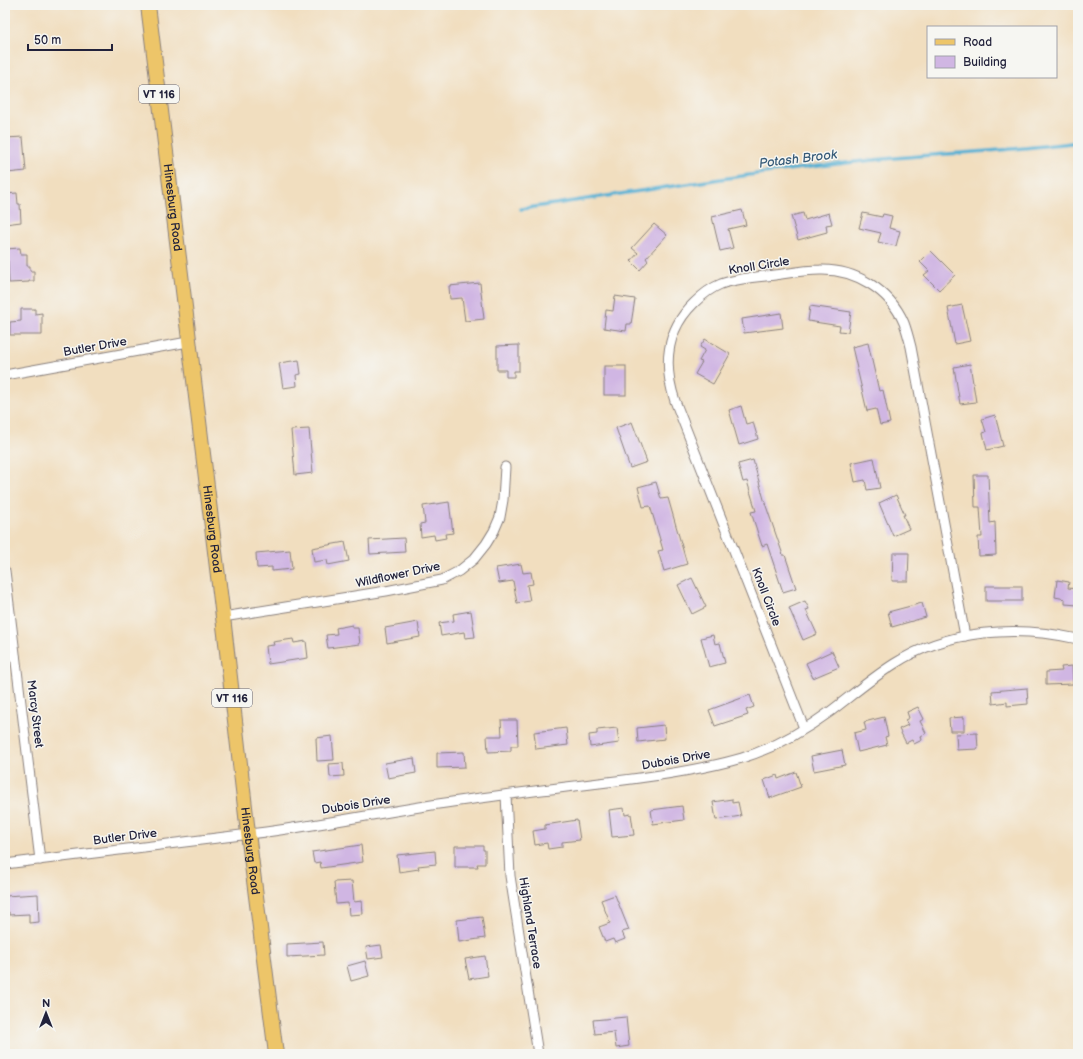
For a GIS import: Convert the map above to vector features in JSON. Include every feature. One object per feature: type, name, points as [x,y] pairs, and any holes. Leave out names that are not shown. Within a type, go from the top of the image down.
[{"type":"main road","name":"Hinesburg Road","points":[[148,5],[276,1054]]},
{"type":"street","name":"Knoll Circle","points":[[804,728],[675,400],[670,382],[668,352],[677,325],[692,304],[720,284],[736,280],[810,270],[844,272],[864,280],[876,288],[895,307],[904,322],[911,346],[965,636]]},
{"type":"street","name":"Butler Drive","points":[[5,375],[188,342]]},
{"type":"street","name":"Wildflower Drive","points":[[223,617],[386,592],[442,580],[459,571],[474,559],[494,531],[500,517],[503,500],[505,467]]},
{"type":"street","name":"Marcy Street","points":[[5,571],[40,860]]},
{"type":"street","name":"Dubois Drive","points":[[248,833],[271,831],[443,803],[647,777],[703,768],[763,750],[804,728],[829,712],[896,662],[927,648],[965,636],[1007,631],[1047,633],[1078,639]]},
{"type":"street","points":[[5,657],[15,656]]},
{"type":"street","name":"Highland Terrace","points":[[506,795],[510,876],[538,1054]]},
{"type":"street","name":"Butler Drive","points":[[5,864],[248,833]]},
{"type":"building","points":[[23,137],[26,171],[7,173],[5,138]]},
{"type":"building","points":[[17,193],[18,204],[20,204],[21,222],[5,224],[5,194]]},
{"type":"building","points":[[742,210],[746,225],[728,229],[733,248],[720,251],[712,217]]},
{"type":"building","points":[[803,213],[805,220],[829,213],[832,224],[826,225],[827,232],[798,240],[791,216]]},
{"type":"building","points":[[863,213],[882,217],[883,214],[892,216],[889,228],[900,231],[896,246],[878,242],[881,233],[859,228]]},
{"type":"building","points":[[654,224],[667,235],[646,258],[648,261],[640,270],[631,261],[638,253],[632,248]]},
{"type":"building","points":[[20,248],[21,254],[27,254],[27,266],[30,266],[30,271],[34,271],[34,281],[9,283],[8,261],[5,261],[5,249]]},
{"type":"building","points":[[931,251],[955,275],[939,290],[924,275],[929,271],[920,262]]},
{"type":"building","points":[[480,283],[484,319],[465,321],[462,298],[450,299],[449,286]]},
{"type":"building","points":[[615,296],[635,299],[631,324],[627,324],[626,331],[604,328],[606,310],[613,311]]},
{"type":"building","points":[[962,305],[970,341],[955,344],[948,308]]},
{"type":"building","points":[[810,306],[851,312],[848,332],[839,331],[840,326],[808,321]]},
{"type":"building","points":[[21,309],[35,309],[35,314],[42,313],[42,335],[10,335],[10,322],[21,321]]},
{"type":"building","points":[[781,313],[783,328],[744,333],[742,319]]},
{"type":"building","points":[[705,339],[730,354],[713,384],[695,374],[702,362],[699,361],[705,350],[700,347]]},
{"type":"building","points":[[868,343],[879,391],[883,390],[890,423],[880,425],[876,409],[867,411],[852,347]]},
{"type":"building","points":[[519,345],[519,371],[514,371],[514,377],[506,377],[506,370],[497,370],[497,346]]},
{"type":"building","points":[[299,360],[301,374],[296,375],[297,386],[283,388],[279,363]]},
{"type":"building","points":[[970,364],[976,402],[960,404],[954,367]]},
{"type":"building","points":[[604,366],[626,366],[626,395],[604,395]]},
{"type":"building","points":[[741,406],[746,424],[753,422],[758,439],[739,445],[729,410]]},
{"type":"building","points":[[995,415],[1003,446],[987,450],[983,433],[986,432],[982,419]]},
{"type":"building","points":[[632,422],[647,462],[630,468],[616,428]]},
{"type":"building","points":[[309,429],[313,473],[295,475],[291,430]]},
{"type":"building","points":[[874,458],[880,488],[867,490],[865,480],[855,482],[851,463]]},
{"type":"building","points":[[753,460],[765,503],[796,588],[783,592],[767,544],[762,546],[751,512],[756,511],[747,481],[743,482],[738,464]]},
{"type":"building","points":[[974,475],[988,475],[990,523],[995,522],[996,555],[979,556],[978,537],[982,537],[980,507],[975,507]]},
{"type":"building","points":[[656,482],[661,499],[668,498],[687,564],[664,571],[658,551],[663,550],[650,506],[643,507],[638,487]]},
{"type":"building","points":[[896,495],[905,515],[903,515],[909,529],[893,536],[879,503]]},
{"type":"building","points":[[449,502],[453,533],[445,534],[446,538],[435,540],[434,535],[421,537],[420,524],[425,523],[423,506]]},
{"type":"building","points":[[404,538],[405,552],[370,554],[369,540]]},
{"type":"building","points":[[345,542],[349,561],[328,565],[327,560],[314,562],[312,548]]},
{"type":"building","points":[[290,550],[292,569],[272,571],[272,567],[257,568],[256,553]]},
{"type":"building","points":[[893,553],[909,553],[908,581],[892,581]]},
{"type":"building","points":[[521,564],[523,573],[531,572],[533,584],[527,585],[530,601],[517,603],[513,581],[499,583],[496,568]]},
{"type":"building","points":[[692,578],[706,607],[692,614],[678,585]]},
{"type":"building","points":[[1057,580],[1069,582],[1068,588],[1078,589],[1078,605],[1065,604],[1065,599],[1055,597]]},
{"type":"building","points":[[986,586],[1022,586],[1022,601],[986,601]]},
{"type":"building","points":[[805,601],[809,609],[806,610],[817,634],[803,640],[789,608]]},
{"type":"building","points":[[922,603],[926,617],[892,627],[888,612]]},
{"type":"building","points":[[471,611],[475,637],[465,638],[464,632],[441,636],[439,623],[454,621],[453,614]]},
{"type":"building","points":[[418,622],[420,637],[387,643],[385,628]]},
{"type":"building","points":[[352,625],[352,628],[358,628],[360,644],[328,648],[326,635],[337,634],[336,628]]},
{"type":"building","points":[[713,635],[715,644],[720,643],[725,663],[709,667],[701,638]]},
{"type":"building","points":[[293,639],[294,643],[306,641],[308,658],[268,664],[266,646],[274,645],[273,642]]},
{"type":"building","points":[[832,651],[839,667],[813,678],[806,663]]},
{"type":"building","points":[[1072,666],[1073,684],[1046,685],[1046,672],[1062,671],[1061,667]]},
{"type":"building","points":[[1027,688],[1028,704],[1007,706],[1007,702],[993,704],[992,691]]},
{"type":"building","points":[[750,695],[754,707],[746,710],[748,715],[715,726],[709,710]]},
{"type":"building","points":[[918,707],[924,719],[920,721],[926,733],[921,736],[922,740],[914,744],[912,740],[906,743],[899,729],[908,725],[905,720],[909,718],[907,712]]},
{"type":"building","points":[[884,717],[888,736],[885,737],[887,745],[858,752],[854,733],[866,730],[864,722]]},
{"type":"building","points":[[964,717],[964,731],[950,731],[949,718]]},
{"type":"building","points":[[501,720],[517,720],[518,746],[511,746],[511,751],[488,752],[487,736],[502,736]]},
{"type":"building","points":[[664,725],[665,739],[638,742],[637,728]]},
{"type":"building","points":[[566,728],[568,745],[536,749],[534,732]]},
{"type":"building","points":[[617,728],[619,743],[590,747],[589,735],[597,734],[597,730]]},
{"type":"building","points":[[977,733],[978,749],[957,750],[956,734]]},
{"type":"building","points":[[332,736],[334,760],[317,761],[316,738]]},
{"type":"building","points":[[842,750],[845,765],[814,771],[811,756]]},
{"type":"building","points":[[464,752],[465,767],[437,768],[437,753]]},
{"type":"building","points":[[414,758],[416,773],[388,778],[385,763]]},
{"type":"building","points":[[343,763],[344,776],[330,777],[329,764]]},
{"type":"building","points":[[796,772],[801,787],[770,798],[764,780],[777,775],[778,779]]},
{"type":"building","points":[[732,799],[732,803],[738,802],[741,816],[716,820],[713,802]]},
{"type":"building","points":[[682,806],[684,820],[653,824],[651,810]]},
{"type":"building","points":[[624,808],[625,815],[631,814],[634,835],[612,837],[609,810]]},
{"type":"building","points":[[577,820],[580,840],[562,842],[562,847],[548,849],[547,843],[535,845],[533,831],[545,829],[545,825]]},
{"type":"building","points":[[361,845],[363,862],[321,868],[320,862],[314,863],[312,852]]},
{"type":"building","points":[[455,846],[483,846],[483,850],[485,850],[485,864],[477,864],[478,867],[455,867]]},
{"type":"building","points":[[435,851],[436,864],[418,866],[419,869],[399,872],[397,855]]},
{"type":"building","points":[[352,881],[354,902],[362,901],[363,914],[349,915],[348,903],[336,904],[334,882]]},
{"type":"building","points":[[38,894],[39,922],[29,923],[29,914],[9,915],[9,912],[5,912],[5,896]]},
{"type":"building","points":[[615,895],[629,930],[622,932],[625,939],[615,943],[613,939],[605,942],[599,927],[610,923],[601,900]]},
{"type":"building","points":[[482,917],[485,938],[459,942],[457,920]]},
{"type":"building","points":[[323,942],[324,955],[287,957],[287,944]]},
{"type":"building","points":[[381,945],[383,957],[368,959],[366,947]]},
{"type":"building","points":[[485,956],[488,976],[469,979],[465,959]]},
{"type":"building","points":[[365,961],[369,976],[351,981],[347,966]]},
{"type":"building","points":[[626,1017],[629,1046],[616,1048],[614,1032],[595,1034],[593,1020]]},
{"type":"waterway","name":"Potash Brook","points":[[521,209],[792,169],[883,159],[1029,148],[1078,142]]}]
